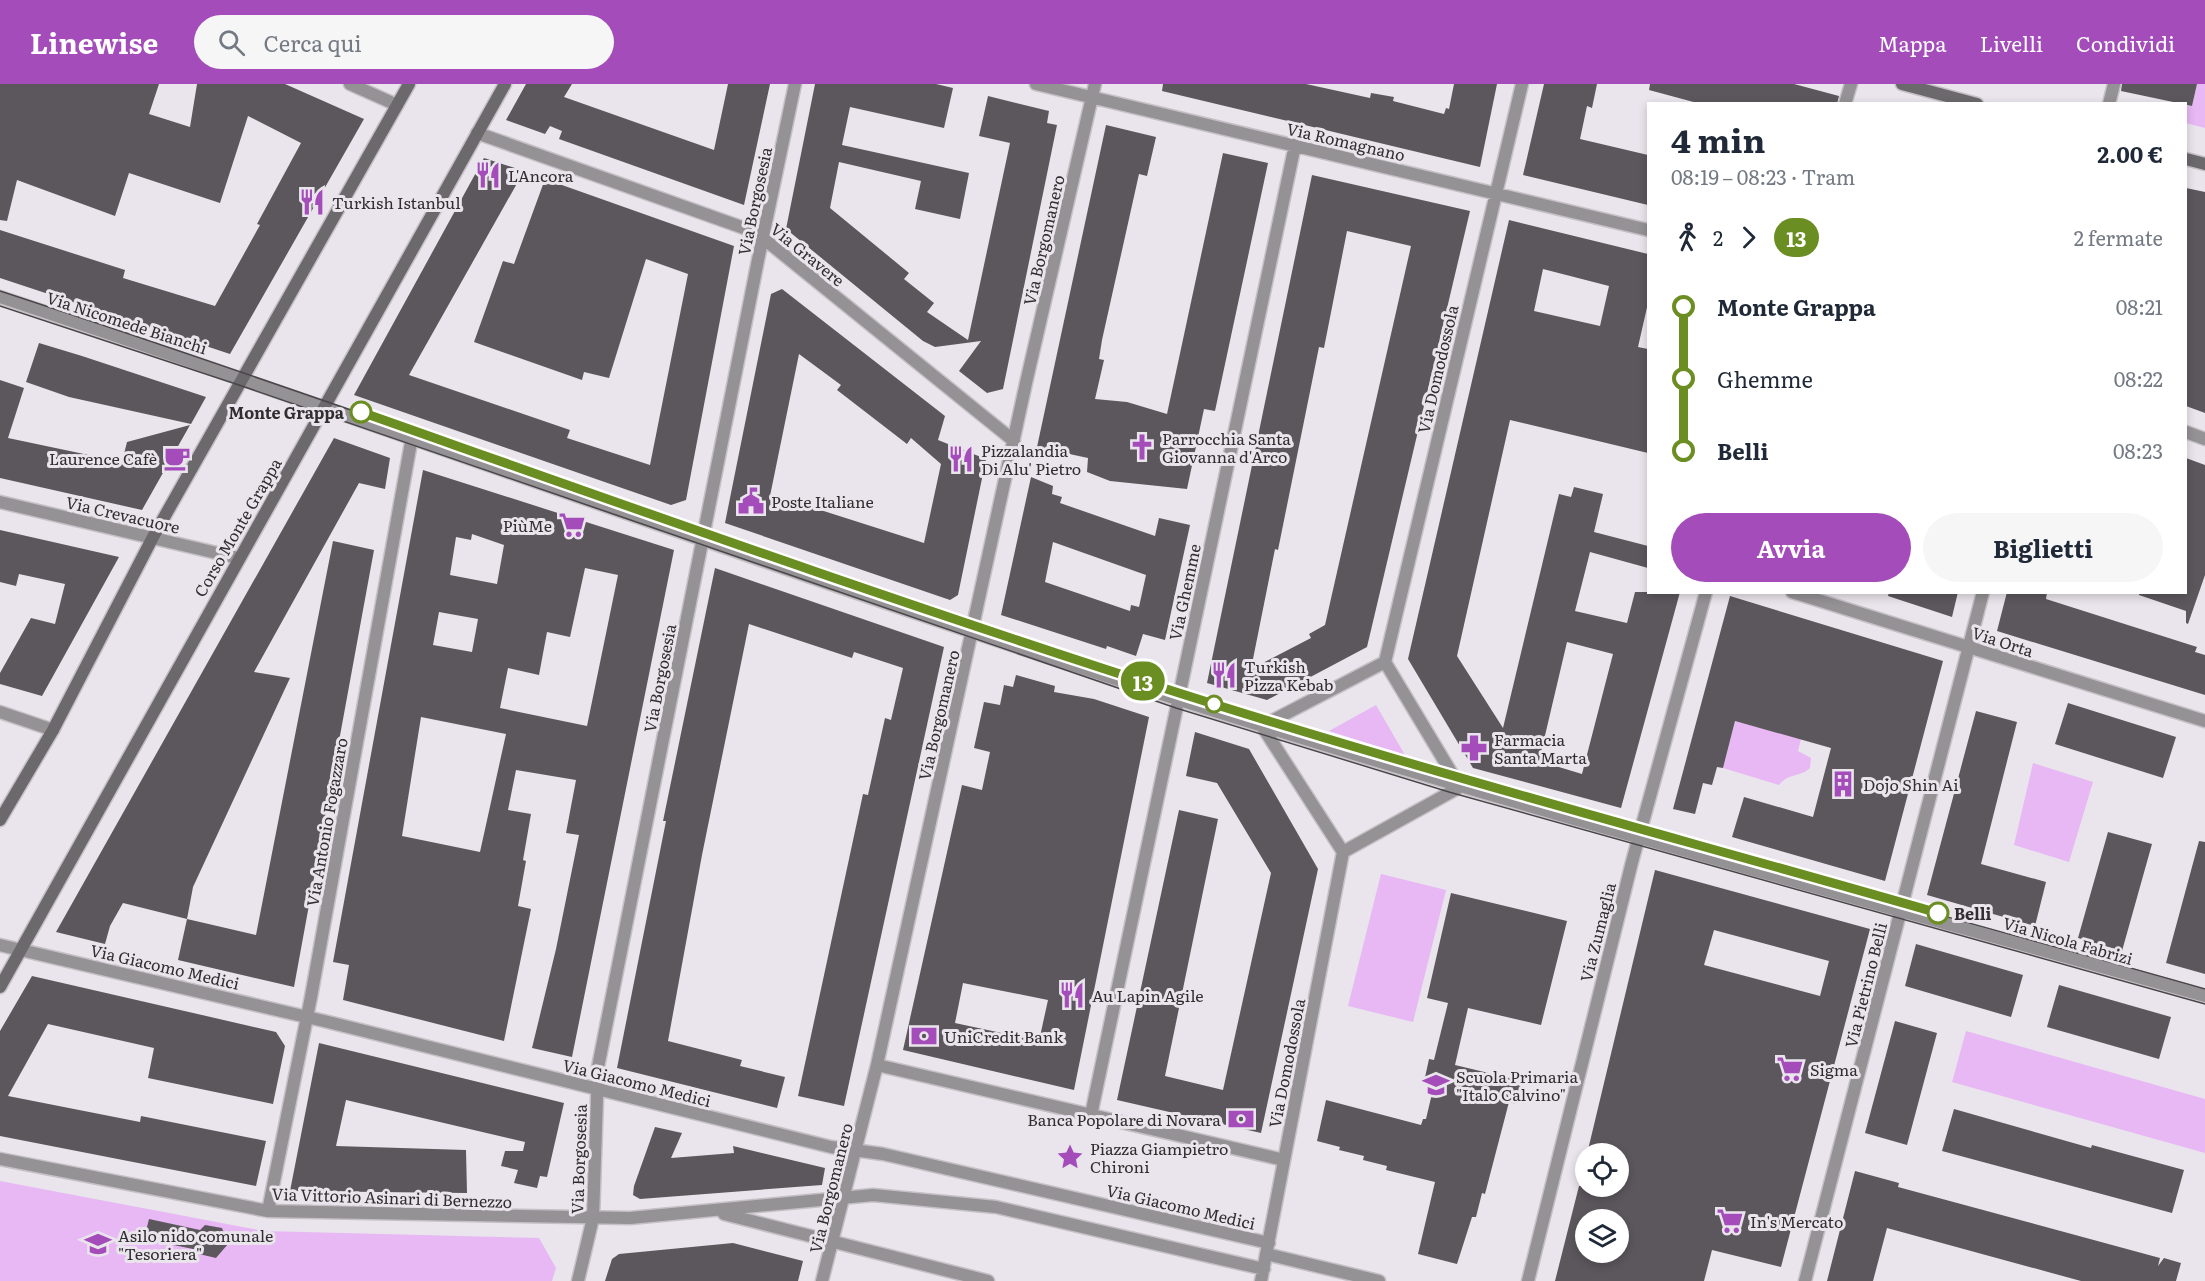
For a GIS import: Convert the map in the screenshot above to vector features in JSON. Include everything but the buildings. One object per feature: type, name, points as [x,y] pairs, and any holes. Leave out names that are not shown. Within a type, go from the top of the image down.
[{"type":"street","points":[[350,84],[397,105]]},
{"type":"street","points":[[0,820],[53,730],[153,537],[409,84]]},
{"type":"street","name":"Corso Monte Grappa","points":[[0,987],[505,84]]},
{"type":"street","name":"Via Borgosesia","points":[[578,1281],[593,1218],[598,1067],[795,84]]},
{"type":"street","name":"Via Romagnano","points":[[1036,84],[1647,230]]},
{"type":"street","name":"Via Borgomanero","points":[[822,1281],[877,1065],[1095,84]]},
{"type":"street","name":"Via Domodossola","points":[[1385,662],[1522,84]]},
{"type":"street","points":[[1846,102],[1851,84]]},
{"type":"street","points":[[1902,84],[1926,87],[1971,102]]},
{"type":"street","points":[[2110,102],[2114,84]]},
{"type":"street","name":"Via Gravere","points":[[477,133],[744,228],[763,238],[1014,441]]},
{"type":"street","name":"Via Ghemme","points":[[1091,1115],[1295,145]]},
{"type":"street","points":[[2187,159],[2205,164]]},
{"type":"street","name":"Via Nicomede Bianchi","points":[[0,297],[243,378]]},
{"type":"street","name":"Via Nicola Fabrizi","points":[[243,378],[704,540],[1178,700],[1460,787],[2205,996]]},
{"type":"street","points":[[2187,432],[2205,439]]},
{"type":"street","name":"Via Antonio Fogazzaro","points":[[268,1211],[308,1017],[412,437]]},
{"type":"street","name":"Via Crevacuore","points":[[0,502],[238,558]]},
{"type":"street","name":"Via Zumaglia","points":[[1528,1281],[1638,837],[1705,594]]},
{"type":"street","name":"Via Orta","points":[[1798,594],[2205,721]]},
{"type":"street","name":"Via Pietrino Belli","points":[[1805,1281],[1982,594]]},
{"type":"street","points":[[1385,662],[1460,787],[1343,852],[1262,726],[1385,662]]},
{"type":"street","points":[[0,712],[53,730]]},
{"type":"street","name":"Via Domodossola","points":[[1262,1275],[1343,852]]},
{"type":"street","name":"Via Giacomo Medici","points":[[0,945],[308,1017],[831,1147],[883,1154],[1267,1249],[1379,1281]]},
{"type":"street","points":[[877,1065],[1284,1160]]},
{"type":"street","name":"Via Vittorio Asinari di Bernezzo","points":[[0,1159],[268,1211],[593,1218],[715,1212],[845,1197]]},
{"type":"street","points":[[845,1197],[873,1195],[996,1207],[1262,1275]]},
{"type":"street","name":"Via Vittorio Asinari di Bernezzo","points":[[715,1212],[833,1243]]},
{"type":"street","points":[[833,1243],[987,1281]]},
{"type":"shaded area","points":[[2197,84],[2205,84],[2205,128],[2187,123],[2187,105],[2192,106]]},
{"type":"shaded area","points":[[1376,705],[1405,755],[1329,731]]},
{"type":"shaded area","points":[[1735,721],[1801,739],[1798,751],[1811,758],[1810,768],[1786,779],[1779,785],[1723,768]]},
{"type":"shaded area","points":[[2033,763],[2093,782],[2069,862],[2014,845]]},
{"type":"shaded area","points":[[1381,874],[1446,890],[1413,1022],[1348,1006]]},
{"type":"shaded area","points":[[1966,1031],[2205,1099],[2205,1153],[1952,1082]]},
{"type":"shaded area","points":[[0,1181],[264,1231],[539,1238],[556,1268],[552,1281],[0,1281]]},
{"type":"tram line","points":[[0,291],[295,390],[882,595],[1177,693],[1561,809],[2205,989]]},
{"type":"tram line","points":[[0,306],[239,385],[1176,708],[1449,792],[2205,1004]]},
{"type":"tram line","name":"13","points":[[361,412],[975,626],[1179,693],[1455,777],[1938,913]]},
{"type":"place","name":"L'Ancora","points":[[488,175]]},
{"type":"place","name":"Turkish Istanbul","points":[[312,202]]},
{"type":"place","name":"Monte Grappa","points":[[361,412]]},
{"type":"place","name":"Parrocchia Santa Giovanna d'Arco","points":[[1142,447]]},
{"type":"place","name":"Laurence Cafè","points":[[177,458]]},
{"type":"place","name":"Pizzalandia Di Alu' Pietro","points":[[961,459]]},
{"type":"place","name":"Poste Italiane","points":[[751,501]]},
{"type":"place","name":"PiùMe","points":[[572,525]]},
{"type":"place","name":"Turkish Pizza Kebab","points":[[1224,675]]},
{"type":"place","name":"Farmacia Santa Marta","points":[[1474,748]]},
{"type":"place","name":"Dojo Shin Ai","points":[[1843,784]]},
{"type":"place","name":"Belli","points":[[1938,913]]},
{"type":"place","name":"Au Lapin Agile","points":[[1072,995]]},
{"type":"place","name":"UniCredit Bank","points":[[924,1036]]},
{"type":"place","name":"Sigma","points":[[1790,1069]]},
{"type":"place","name":"Scuola Primaria \"Italo Calvino\"","points":[[1436,1085]]},
{"type":"place","name":"Banca Popolare di Novara","points":[[1241,1119]]},
{"type":"place","name":"Piazza Giampietro Chironi","points":[[1070,1157]]},
{"type":"place","name":"In's Mercato","points":[[1730,1221]]},
{"type":"place","name":"Asilo nido comunale \"Tesoriera\"","points":[[98,1244]]}]
